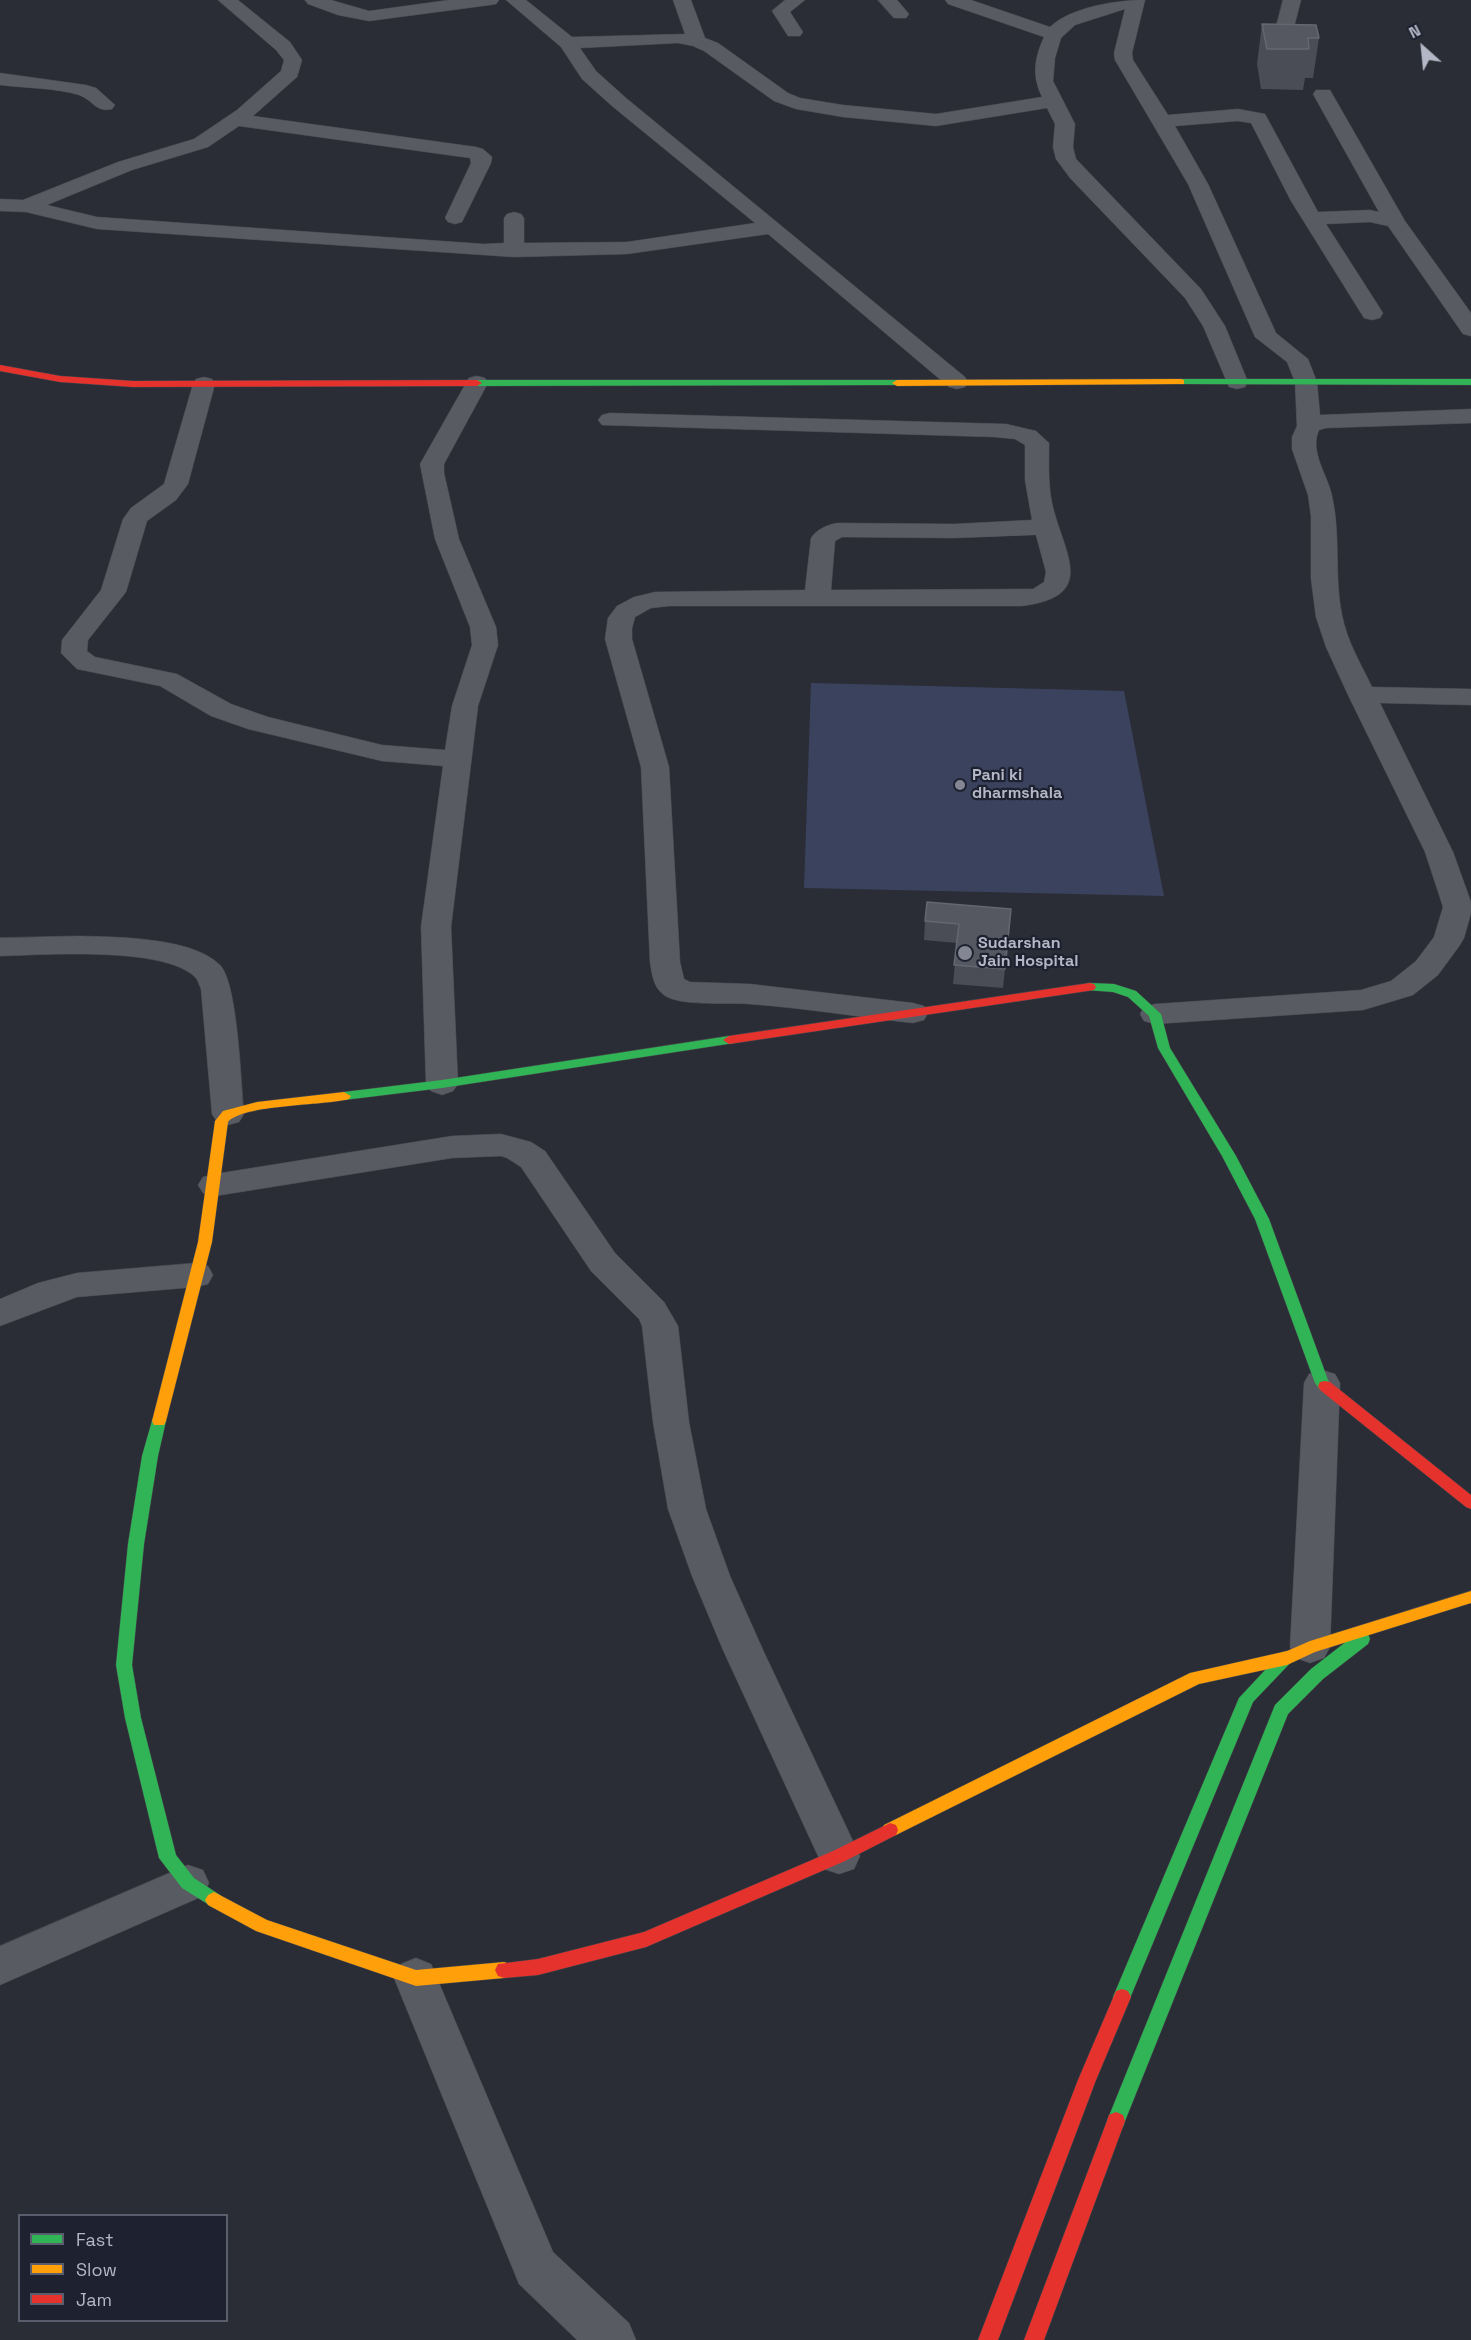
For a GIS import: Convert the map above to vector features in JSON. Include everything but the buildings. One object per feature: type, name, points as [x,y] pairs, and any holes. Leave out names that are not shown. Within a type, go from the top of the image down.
[{"type":"street","points":[[26,206],[125,166],[195,146],[237,120],[290,73],[293,60],[283,46],[227,0]]},
{"type":"street","points":[[314,0],[344,11],[369,16],[490,0]]},
{"type":"street","points":[[515,0],[568,43],[589,75],[611,96],[957,382]]},
{"type":"street","points":[[682,0],[697,41]]},
{"type":"street","points":[[794,32],[781,11],[795,0]]},
{"type":"street","points":[[887,0],[900,14]]},
{"type":"street","points":[[954,0],[1054,34]]},
{"type":"street","points":[[1136,0],[1069,21],[1054,34],[1046,58],[1044,81],[1065,124],[1063,147],[1066,159],[1077,174],[1193,294],[1214,326],[1238,382]]},
{"type":"street","points":[[1136,0],[1123,53],[1124,60],[1198,184],[1266,337],[1297,359],[1306,382],[1310,426],[1304,437],[1304,449],[1320,495],[1323,516],[1324,579],[1329,617],[1339,647],[1361,695],[1457,867],[1458,907],[1449,938],[1426,968],[1402,988],[1363,1000],[1155,1014]]},
{"type":"street","points":[[1284,31],[1292,0]]},
{"type":"street","points":[[568,43],[678,39],[697,41],[711,47],[781,97],[812,106],[936,120],[1054,101]]},
{"type":"street","points":[[0,79],[79,89],[89,92],[105,105]]},
{"type":"street","points":[[1323,94],[1395,222],[1471,328]]},
{"type":"street","points":[[1162,121],[1238,115],[1258,118],[1312,218],[1372,313]]},
{"type":"street","points":[[237,120],[476,153],[482,157],[481,163],[455,218]]},
{"type":"street","points":[[0,205],[26,206],[97,223],[438,248],[514,251],[658,246],[772,227]]},
{"type":"street","points":[[1312,218],[1370,216],[1395,222]]},
{"type":"street","points":[[514,218],[514,251]]},
{"type":"street","points":[[0,368],[60,379],[92,382],[204,384],[1471,382]]},
{"type":"street","points":[[442,1084],[436,927],[444,880],[465,706],[485,645],[483,627],[447,540],[432,464],[477,383]]},
{"type":"street","points":[[204,384],[176,484],[171,493],[148,506],[135,519],[113,592],[75,640],[74,653],[86,663],[168,680],[221,710],[258,723],[382,753],[457,759]]},
{"type":"street","points":[[1310,426],[1323,421],[1471,416]]},
{"type":"street","points":[[610,420],[1017,431],[1030,436],[1037,443],[1038,492],[1059,572],[1059,582],[1053,590],[1038,596],[1022,598],[650,600],[637,604],[625,613],[618,624],[617,636],[621,654],[656,766],[665,962],[669,982],[676,989],[690,992],[750,994],[913,1012]]},
{"type":"street","points":[[817,598],[823,538],[837,530],[954,531],[1047,527]]},
{"type":"street","points":[[1361,695],[1471,697]]},
{"type":"street","points":[[0,947],[87,945],[141,948],[162,951],[191,961],[210,972],[216,989],[228,1114]]},
{"type":"street","points":[[988,2340],[1087,2080],[1247,1698],[1299,1652],[1322,1383],[1262,1219],[1229,1156],[1164,1048],[1155,1014],[1132,994],[1114,988],[1094,986],[442,1084],[257,1106],[228,1114],[222,1121],[215,1185],[205,1242],[150,1456],[136,1544],[124,1665],[133,1718],[168,1858],[188,1883],[262,1926],[416,1978],[538,1968],[595,1954],[646,1939],[839,1856],[1187,1682],[1224,1670],[1299,1652],[1471,1597]]},
{"type":"street","points":[[215,1185],[452,1147],[501,1145],[519,1150],[533,1160],[597,1255],[652,1311],[660,1326],[671,1422],[687,1509],[729,1618],[839,1856]]},
{"type":"street","points":[[0,1313],[50,1292],[77,1286],[196,1275]]},
{"type":"street","points":[[1322,1383],[1471,1503]]},
{"type":"street","points":[[1034,2340],[1127,2090],[1281,1710],[1317,1674],[1377,1627]]},
{"type":"street","points":[[0,1966],[188,1883]]},
{"type":"street","points":[[416,1978],[536,2268],[612,2340]]},
{"type":"water","points":[[811,683],[1124,691],[1164,896],[804,888]]},
{"type":"traffic: fast","points":[[1181,382],[1471,382]]},
{"type":"traffic: fast","points":[[477,383],[897,383]]},
{"type":"traffic: fast","points":[[1090,987],[1114,988],[1132,994],[1155,1014],[1164,1048],[1229,1156],[1262,1219],[1325,1386]]},
{"type":"traffic: fast","points":[[344,1096],[442,1084],[729,1040]]},
{"type":"traffic: fast","points":[[159,1421],[150,1456],[136,1544],[124,1665],[133,1718],[168,1858],[188,1883],[214,1900]]},
{"type":"traffic: fast","points":[[1116,2121],[1281,1710],[1317,1674],[1362,1639]]},
{"type":"traffic: fast","points":[[1122,1997],[1247,1698],[1287,1658]]},
{"type":"traffic: slow","points":[[897,383],[1181,382]]},
{"type":"traffic: slow","points":[[159,1421],[205,1242],[222,1121],[228,1114],[257,1106],[344,1096]]},
{"type":"traffic: slow","points":[[1287,1658],[1310,1647],[1471,1597]]},
{"type":"traffic: slow","points":[[890,1830],[1196,1678],[1288,1657]]},
{"type":"traffic: slow","points":[[214,1900],[262,1926],[416,1978],[504,1970]]},
{"type":"traffic: jam","points":[[0,368],[60,379],[133,384],[477,383]]},
{"type":"traffic: jam","points":[[729,1040],[1090,987]]},
{"type":"traffic: jam","points":[[1325,1386],[1471,1503]]},
{"type":"traffic: jam","points":[[504,1970],[538,1967],[646,1939],[839,1856],[890,1830]]},
{"type":"traffic: jam","points":[[988,2340],[1087,2080],[1122,1997]]},
{"type":"traffic: jam","points":[[1034,2340],[1116,2121]]},
{"type":"place","name":"Pani ki dharmshala","points":[[960,785]]},
{"type":"place","name":"Sudarshan Jain Hospital","points":[[965,953]]}]
